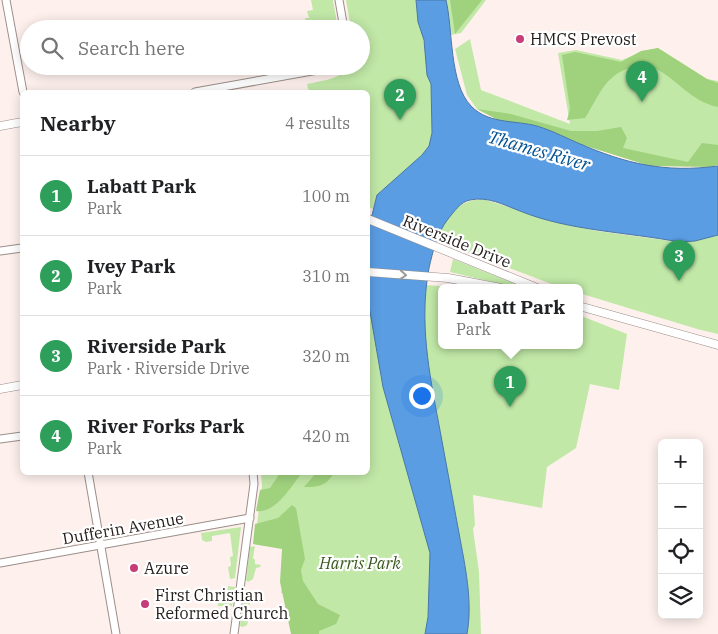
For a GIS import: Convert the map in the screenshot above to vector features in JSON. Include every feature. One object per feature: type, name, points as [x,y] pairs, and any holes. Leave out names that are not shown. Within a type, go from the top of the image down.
[{"type":"main road","points":[[0,126],[20,122]]},
{"type":"main road","name":"Riverside Drive","points":[[370,219],[527,284]]},
{"type":"main road","points":[[370,272],[438,277],[478,284]]},
{"type":"main road","points":[[583,307],[718,345]]},
{"type":"main road","points":[[0,388],[20,385]]},
{"type":"street","points":[[6,0],[23,90]]},
{"type":"street","points":[[339,0],[342,20]]},
{"type":"street","points":[[207,90],[300,75]]},
{"type":"street","points":[[0,251],[20,248]]},
{"type":"street","points":[[0,439],[20,436]]},
{"type":"street","points":[[89,475],[116,634]]},
{"type":"street","points":[[234,634],[254,484],[252,475]]},
{"type":"street","name":"Dufferin Avenue","points":[[0,563],[250,518]]},
{"type":"green space","points":[[311,0],[333,0],[336,20],[305,20],[305,18],[309,18],[307,11],[313,10]]},
{"type":"green space","points":[[346,0],[416,0],[431,82],[432,147],[377,195],[373,209],[370,208],[370,90],[308,90],[307,84],[340,75],[370,75],[370,20],[349,20]]},
{"type":"green space","points":[[446,0],[486,0],[461,33],[451,35]]},
{"type":"green space","points":[[450,0],[482,0],[455,34]]},
{"type":"green space","points":[[470,39],[481,90],[570,124],[558,53],[576,50],[622,60],[658,48],[707,79],[718,81],[718,165],[650,166],[580,144],[541,127],[500,121],[477,109],[467,95],[455,49]]},
{"type":"green space","points":[[658,48],[707,79],[718,83],[718,107],[698,99],[658,70],[640,65],[616,74],[601,91],[585,118],[567,120],[570,109],[562,55],[575,52],[621,62],[641,51]]},
{"type":"green space","points":[[477,109],[511,114],[571,131],[597,131],[621,127],[627,138],[623,148],[688,162],[702,143],[718,145],[718,165],[710,167],[650,166],[580,144],[541,127],[500,121]]},
{"type":"green space","points":[[483,199],[553,221],[597,231],[679,242],[718,235],[718,334],[583,294],[583,284],[552,284],[436,240],[453,212],[474,200]]},
{"type":"green space","points":[[453,259],[516,284],[500,284],[450,272]]},
{"type":"green space","points":[[426,285],[438,286],[438,349],[583,349],[583,317],[627,334],[619,390],[590,384],[576,448],[547,467],[542,508],[473,495],[475,525],[473,529],[479,572],[481,634],[467,634],[468,602],[465,565],[426,356],[424,332]]},
{"type":"green space","name":"Harris Park","points":[[370,288],[433,565],[425,634],[293,634],[284,593],[281,593],[289,549],[255,539],[262,486],[261,475],[370,475]]},
{"type":"green space","points":[[279,475],[301,475],[276,504],[263,511],[256,511],[260,490],[270,488]]},
{"type":"green space","points":[[314,475],[332,475],[322,485],[304,487]]},
{"type":"green space","points":[[292,505],[296,508],[305,559],[301,570],[303,581],[318,604],[340,615],[336,624],[319,631],[319,634],[291,634],[280,582],[282,549],[253,544],[255,524],[278,518]]},
{"type":"green space","points":[[241,527],[235,578],[230,579],[228,567],[231,566],[230,557],[233,556],[230,533],[212,536],[212,541],[206,542],[202,540],[201,533]]},
{"type":"green space","points":[[255,546],[253,558],[255,564],[261,565],[256,568],[253,579],[248,582],[246,580],[250,547]]},
{"type":"green space","points":[[228,586],[235,587],[232,606],[218,606],[217,600],[227,599]]},
{"type":"green space","points":[[245,590],[252,591],[250,604],[247,606],[243,604]]},
{"type":"green space","points":[[242,610],[246,612],[249,618],[247,625],[243,627],[240,626]]},
{"type":"water","name":"Thames River","points":[[416,0],[446,0],[455,70],[459,84],[471,106],[487,117],[534,125],[596,150],[646,165],[681,168],[718,166],[718,235],[695,241],[679,242],[578,227],[539,218],[483,199],[470,200],[463,203],[444,224],[434,249],[426,288],[426,347],[464,558],[469,609],[467,634],[425,634],[428,617],[430,553],[383,387],[370,312],[370,223],[377,195],[422,155],[429,146],[432,133],[431,84],[427,75],[424,40],[418,22]]},
{"type":"place","name":"HMCS Prevost","points":[[520,39]]},
{"type":"place","name":"River Forks Park","points":[[642,102]]},
{"type":"place","name":"Ivey Park","points":[[400,120]]},
{"type":"place","name":"Riverside Park","points":[[679,281]]},
{"type":"place","name":"Labatt Park","points":[[510,407]]},
{"type":"place","name":"Azure","points":[[134,568]]},
{"type":"place","name":"First Christian Reformed Church","points":[[145,604]]}]
